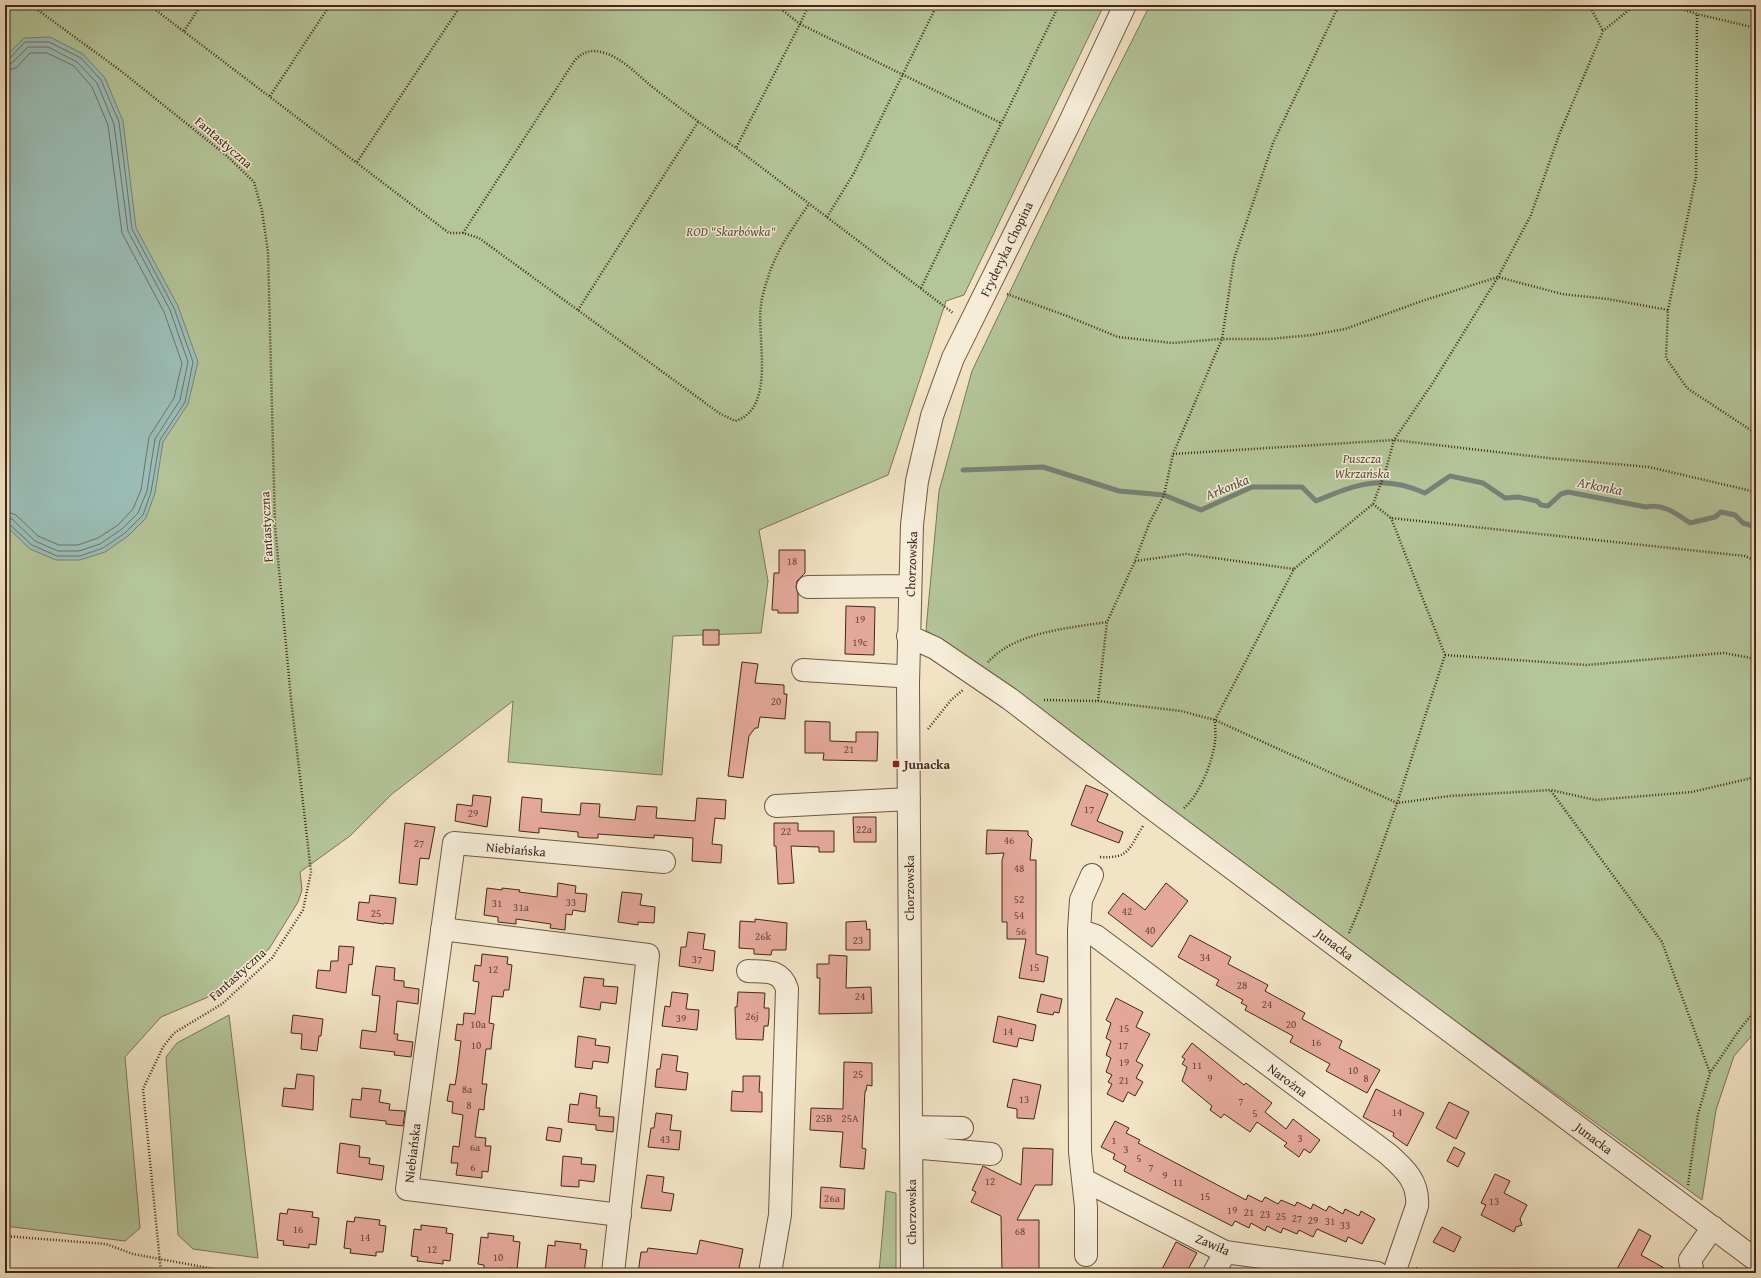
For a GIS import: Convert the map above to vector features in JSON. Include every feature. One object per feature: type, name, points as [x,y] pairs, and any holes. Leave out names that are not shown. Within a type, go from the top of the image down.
[{"type":"street","name":"Fryderyka Chopina","points":[[914,502],[922,456],[932,416],[945,377],[987,287],[1068,126],[1125,5]]},
{"type":"street","name":"Chorzowska","points":[[912,1273],[908,636],[914,502]]},
{"type":"street","points":[[808,587],[910,586]]},
{"type":"street","name":"Junacka","points":[[908,636],[935,648],[1010,699],[1162,815],[1685,1205],[1756,1260]]},
{"type":"street","points":[[803,670],[898,676]]},
{"type":"street","points":[[776,806],[909,799]]},
{"type":"street","name":"Niebiańska","points":[[620,1214],[407,1189],[454,843],[664,862]]},
{"type":"street","points":[[1086,1255],[1086,1207],[1080,1152],[1079,930],[1081,900],[1092,875]]},
{"type":"street","points":[[442,929],[648,955],[613,1273]]},
{"type":"street","name":"Narożna","points":[[1079,930],[1096,936],[1388,1154],[1409,1174],[1418,1196],[1417,1206],[1394,1273]]},
{"type":"street","points":[[748,971],[775,973],[785,981],[787,989],[780,1215],[770,1273]]},
{"type":"street","points":[[911,1137],[962,1128]]},
{"type":"street","points":[[911,1137],[991,1154]]},
{"type":"street","name":"Zawiła","points":[[1084,1180],[1225,1252],[1377,1273]]},
{"type":"street","points":[[1693,1273],[1690,1260],[1713,1227]]},
{"type":"street","points":[[1214,1273],[1225,1252]]},
{"type":"path","name":"Fantastyczna","points":[[31,5],[121,71],[227,156],[254,182],[262,211],[268,252],[275,526],[291,699],[311,872],[303,910],[272,958],[222,1004],[174,1033],[163,1047],[143,1089],[158,1231],[159,1260]]},
{"type":"path","points":[[149,5],[449,233],[464,233],[479,238],[719,413],[735,421],[744,419],[756,402],[763,379],[760,305],[767,280],[779,249],[809,204]]},
{"type":"path","points":[[184,31],[201,5]]},
{"type":"path","points":[[270,96],[330,5]]},
{"type":"path","points":[[357,162],[462,5]]},
{"type":"path","points":[[776,5],[800,24],[1001,123]]},
{"type":"path","points":[[736,148],[809,5]]},
{"type":"path","points":[[827,217],[854,173],[904,75],[937,5]]},
{"type":"path","points":[[921,288],[1059,5]]},
{"type":"path","points":[[1098,701],[1107,622],[1135,561],[1149,524],[1164,495],[1173,454],[1222,339],[1234,260],[1273,143],[1339,5]]},
{"type":"path","points":[[1589,5],[1603,31]]},
{"type":"path","points":[[1092,875],[1094,856],[1120,857],[1126,853],[1162,815],[1190,803],[1204,779],[1216,742],[1215,720],[1294,569],[1373,504],[1385,473],[1394,440],[1432,384],[1498,278],[1531,215],[1559,135],[1603,31],[1635,5]]},
{"type":"path","points":[[1670,5],[1697,14],[1756,28]]},
{"type":"path","points":[[1697,14],[1696,177],[1668,310],[1666,358],[1687,388],[1752,431],[1756,442]]},
{"type":"path","points":[[464,233],[575,60],[583,52],[592,51],[606,53],[621,62],[698,122],[736,148],[969,325]]},
{"type":"path","points":[[578,310],[698,122]]},
{"type":"path","points":[[987,287],[1067,316],[1118,337],[1172,343],[1222,339],[1269,339],[1312,335],[1345,329],[1422,301],[1498,278],[1562,294],[1608,299],[1668,310]]},
{"type":"path","points":[[1173,454],[1394,440],[1548,458],[1650,467],[1756,492]]},
{"type":"path","points":[[1341,949],[1361,905],[1397,803],[1445,655],[1391,518],[1373,504]]},
{"type":"path","points":[[1391,518],[1745,556],[1756,561]]},
{"type":"path","points":[[1135,561],[1186,554],[1294,569]]},
{"type":"path","points":[[928,730],[951,700],[995,654],[1039,633],[1107,622]]},
{"type":"path","points":[[1445,655],[1586,665],[1724,653],[1756,659]]},
{"type":"path","points":[[1039,700],[1098,701],[1181,711],[1215,720],[1397,803],[1450,796],[1550,790],[1596,800],[1692,792],[1756,777]]},
{"type":"path","points":[[1550,790],[1662,942],[1710,1073]]},
{"type":"path","points":[[1685,1205],[1698,1114],[1710,1073],[1740,1029],[1756,1009]]},
{"type":"path","points":[[5,1236],[106,1244],[133,1254],[159,1260],[236,1273]]},
{"type":"path","points":[[159,1260],[161,1273]]},
{"type":"green space","name":"ROD \"Skarbówka\"","points":[[5,5],[1104,5],[964,295],[946,301],[888,475],[759,530],[768,581],[761,633],[673,636],[662,775],[508,762],[513,701],[392,794],[350,836],[300,872],[302,890],[298,902],[269,949],[213,995],[161,1017],[125,1057],[140,1228],[125,1241],[5,1226]]},
{"type":"green space","name":"Puszcza Wkrzańska","points":[[1150,5],[1756,5],[1756,1031],[1734,1056],[1716,1110],[1702,1200],[1348,943],[926,630],[939,491],[972,371],[1093,118]]},
{"type":"green space","points":[[229,1015],[258,1258],[193,1249],[178,1235],[166,1057],[177,1043]]},
{"type":"green space","points":[[886,1191],[896,1193],[896,1273],[879,1273]]},
{"type":"water","points":[[50,37],[83,54],[105,78],[123,121],[136,228],[178,306],[198,362],[188,404],[163,442],[155,493],[146,518],[128,536],[105,552],[80,560],[56,560],[30,549],[5,525],[5,57],[24,38]]},
{"type":"building","points":[[779,550],[805,550],[805,573],[797,581],[796,587],[798,594],[798,613],[778,613],[778,610],[772,610],[774,573],[779,573]]},
{"type":"building","points":[[846,606],[875,607],[874,655],[845,654]]},
{"type":"building","points":[[703,630],[719,630],[719,645],[703,645]]},
{"type":"building","points":[[742,662],[758,664],[755,683],[784,685],[784,694],[787,694],[785,719],[760,717],[758,728],[755,728],[749,736],[743,778],[728,776]]},
{"type":"building","points":[[805,721],[830,722],[830,741],[856,742],[856,732],[878,732],[877,761],[823,760],[824,753],[805,753]]},
{"type":"building","points":[[1086,785],[1108,794],[1097,821],[1123,832],[1119,843],[1071,825]]},
{"type":"building","points":[[473,795],[491,797],[487,827],[455,821],[457,804],[472,806]]},
{"type":"building","points":[[522,797],[542,799],[541,812],[580,815],[581,803],[600,804],[599,817],[635,820],[637,806],[657,807],[656,818],[695,821],[697,798],[726,800],[725,819],[715,818],[712,844],[722,845],[721,863],[692,861],[693,838],[654,835],[654,838],[598,834],[598,838],[590,838],[578,837],[578,832],[539,828],[539,833],[519,831]]},
{"type":"building","points":[[853,817],[876,817],[876,842],[854,842]]},
{"type":"building","points":[[405,823],[435,827],[429,859],[420,858],[417,885],[399,883]]},
{"type":"building","points":[[774,823],[798,823],[798,831],[834,831],[834,852],[819,852],[819,847],[791,846],[794,883],[778,884],[776,846],[774,846]]},
{"type":"building","points":[[987,830],[1028,831],[1028,835],[1032,839],[1030,860],[1036,860],[1036,954],[1048,957],[1044,982],[1019,978],[1026,939],[1007,939],[1007,922],[1002,922],[1002,860],[1004,853],[986,854]]},
{"type":"building","points":[[558,883],[576,886],[575,893],[587,894],[585,912],[573,910],[572,915],[566,914],[565,930],[550,928],[551,924],[516,919],[516,924],[498,922],[498,917],[484,915],[487,888],[520,890],[519,892],[557,897]]},
{"type":"building","points":[[1166,883],[1188,901],[1152,947],[1108,913],[1123,893],[1145,910]]},
{"type":"building","points":[[622,892],[642,894],[640,905],[655,907],[654,923],[638,922],[638,925],[618,922]]},
{"type":"building","points":[[370,895],[396,898],[393,924],[357,920],[359,902],[369,903]]},
{"type":"building","points":[[755,919],[787,923],[786,950],[772,950],[771,955],[754,954],[754,949],[739,948],[740,921],[755,922]]},
{"type":"building","points":[[866,921],[867,930],[870,929],[870,950],[846,950],[846,922]]},
{"type":"building","points":[[688,932],[705,934],[703,949],[715,951],[713,971],[679,966],[681,947],[686,947]]},
{"type":"building","points":[[1190,935],[1231,957],[1228,964],[1268,985],[1265,991],[1305,1013],[1302,1019],[1342,1041],[1339,1048],[1380,1070],[1367,1093],[1326,1071],[1330,1064],[1290,1042],[1293,1036],[1245,1010],[1247,1006],[1241,1003],[1243,1000],[1216,985],[1219,980],[1178,957]]},
{"type":"building","points":[[339,946],[354,947],[352,965],[349,964],[346,993],[316,988],[318,970],[330,971],[331,961],[338,961]]},
{"type":"building","points":[[482,954],[508,957],[507,964],[512,965],[509,990],[504,990],[503,997],[492,996],[489,1023],[494,1024],[491,1049],[486,1049],[482,1084],[487,1084],[484,1110],[479,1109],[475,1137],[486,1138],[485,1146],[491,1146],[488,1172],[482,1171],[482,1178],[456,1175],[458,1163],[451,1163],[453,1146],[459,1147],[463,1115],[452,1113],[453,1102],[447,1101],[450,1084],[455,1085],[457,1073],[461,1041],[455,1040],[457,1024],[463,1025],[464,1013],[475,1014],[479,982],[473,981],[475,965],[481,966]]},
{"type":"building","points":[[829,955],[847,956],[846,988],[871,987],[872,1013],[819,1014],[820,978],[817,978],[817,964],[829,964]]},
{"type":"building","points":[[376,966],[395,968],[394,980],[404,981],[404,987],[419,989],[418,1004],[397,1001],[394,1034],[398,1034],[397,1040],[413,1042],[411,1057],[394,1055],[395,1052],[360,1048],[362,1030],[376,1032],[380,996],[372,995]]},
{"type":"building","points":[[584,977],[604,979],[603,986],[618,987],[616,1004],[601,1002],[600,1010],[580,1007]]},
{"type":"building","points":[[672,992],[688,994],[686,1009],[699,1010],[697,1030],[662,1026],[665,1006],[670,1007]]},
{"type":"building","points":[[738,992],[765,993],[764,1008],[769,1008],[769,1017],[768,1026],[764,1026],[763,1040],[736,1039],[735,1007],[737,1007]]},
{"type":"building","points":[[1041,994],[1062,999],[1059,1013],[1054,1012],[1053,1015],[1037,1012]]},
{"type":"building","points":[[1116,998],[1143,1012],[1136,1027],[1150,1034],[1136,1061],[1143,1065],[1136,1078],[1143,1082],[1135,1096],[1128,1092],[1123,1102],[1107,1094],[1112,1084],[1108,1082],[1112,1075],[1106,1072],[1111,1058],[1106,1055],[1111,1041],[1106,1038],[1111,1023],[1106,1020]]},
{"type":"building","points":[[293,1015],[323,1019],[317,1051],[301,1049],[302,1034],[291,1033]]},
{"type":"building","points":[[998,1016],[1036,1025],[1033,1041],[1019,1038],[1017,1047],[993,1042]]},
{"type":"building","points":[[578,1036],[596,1039],[595,1045],[610,1047],[608,1063],[593,1061],[592,1069],[575,1067]]},
{"type":"building","points":[[1192,1043],[1244,1085],[1246,1083],[1272,1103],[1265,1112],[1286,1129],[1293,1119],[1320,1140],[1310,1153],[1304,1149],[1299,1157],[1284,1146],[1287,1143],[1257,1122],[1250,1132],[1224,1114],[1221,1118],[1210,1110],[1212,1106],[1182,1081],[1187,1067],[1182,1064],[1185,1059],[1182,1057]]},
{"type":"building","points":[[662,1054],[678,1056],[676,1071],[688,1073],[686,1090],[655,1087],[657,1069],[660,1069]]},
{"type":"building","points":[[844,1062],[872,1063],[872,1086],[867,1085],[865,1091],[862,1148],[866,1149],[864,1169],[840,1167],[843,1132],[810,1130],[811,1108],[843,1109]]},
{"type":"building","points":[[297,1074],[314,1076],[313,1110],[282,1106],[284,1088],[295,1089]]},
{"type":"building","points":[[743,1076],[760,1076],[759,1092],[762,1092],[762,1112],[731,1111],[732,1091],[743,1092]]},
{"type":"building","points":[[1013,1079],[1041,1085],[1034,1119],[1017,1118],[1017,1109],[1007,1107]]},
{"type":"building","points":[[362,1088],[381,1090],[379,1102],[390,1104],[389,1110],[405,1111],[403,1126],[386,1124],[386,1121],[350,1117],[352,1099],[361,1100]]},
{"type":"building","points":[[1376,1089],[1424,1113],[1407,1146],[1393,1136],[1394,1133],[1363,1117]]},
{"type":"building","points":[[580,1093],[597,1096],[596,1108],[600,1108],[599,1116],[614,1117],[613,1132],[596,1130],[596,1125],[568,1122],[570,1104],[578,1105]]},
{"type":"building","points":[[1449,1102],[1469,1112],[1456,1139],[1436,1128]]},
{"type":"building","points":[[656,1113],[672,1115],[670,1130],[681,1131],[679,1150],[648,1147],[651,1128],[654,1128]]},
{"type":"building","points":[[1115,1121],[1129,1128],[1126,1133],[1140,1140],[1138,1143],[1246,1200],[1248,1195],[1262,1202],[1265,1197],[1278,1204],[1281,1200],[1295,1206],[1297,1202],[1311,1209],[1313,1204],[1326,1211],[1329,1206],[1343,1214],[1345,1209],[1359,1216],[1361,1211],[1375,1219],[1362,1244],[1348,1237],[1346,1242],[1317,1229],[1313,1237],[1299,1230],[1297,1234],[1283,1228],[1281,1233],[1267,1226],[1265,1231],[1251,1223],[1249,1228],[1235,1221],[1232,1226],[1124,1171],[1126,1166],[1113,1159],[1115,1154],[1101,1147]]},
{"type":"building","points":[[548,1127],[562,1129],[560,1142],[546,1140]]},
{"type":"building","points":[[340,1143],[360,1146],[359,1157],[370,1158],[369,1164],[384,1166],[382,1180],[337,1173]]},
{"type":"building","points":[[1454,1147],[1465,1153],[1458,1167],[1447,1161]]},
{"type":"building","points":[[1023,1148],[1053,1149],[1052,1185],[1035,1185],[1017,1220],[1039,1220],[1039,1273],[1002,1273],[1001,1216],[971,1202],[976,1192],[972,1190],[983,1166],[1021,1185]]},
{"type":"building","points":[[563,1156],[582,1158],[581,1164],[596,1165],[594,1182],[579,1180],[579,1187],[561,1186]]},
{"type":"building","points":[[1495,1174],[1510,1181],[1504,1193],[1527,1205],[1520,1219],[1522,1225],[1516,1227],[1514,1232],[1481,1215],[1486,1205],[1481,1203]]},
{"type":"building","points":[[647,1175],[664,1177],[662,1192],[674,1194],[671,1211],[641,1208]]},
{"type":"building","points":[[821,1187],[845,1189],[844,1209],[820,1208]]},
{"type":"building","points":[[288,1209],[313,1212],[312,1217],[319,1218],[316,1245],[309,1244],[309,1248],[283,1245],[284,1241],[277,1240],[280,1213],[287,1214]]},
{"type":"building","points":[[355,1217],[380,1220],[379,1225],[386,1226],[383,1252],[376,1252],[376,1256],[350,1253],[351,1249],[344,1248],[347,1221],[354,1222]]},
{"type":"building","points":[[421,1225],[447,1228],[446,1233],[453,1234],[450,1261],[443,1260],[443,1264],[417,1261],[418,1257],[411,1256],[414,1229],[421,1230]]},
{"type":"building","points":[[1442,1227],[1461,1237],[1454,1252],[1433,1242]]},
{"type":"building","points":[[1639,1229],[1651,1236],[1641,1255],[1673,1273],[1625,1273],[1617,1269]]},
{"type":"building","points":[[488,1233],[514,1236],[513,1241],[520,1242],[517,1269],[510,1268],[509,1273],[484,1269],[484,1265],[478,1264],[481,1237],[488,1238]]},
{"type":"building","points":[[700,1240],[743,1249],[738,1273],[638,1273],[641,1252],[647,1252],[648,1248],[697,1254]]},
{"type":"building","points":[[555,1241],[581,1244],[580,1249],[587,1250],[584,1273],[545,1272],[548,1245],[555,1246]]},
{"type":"building","points":[[1176,1242],[1197,1253],[1186,1273],[1160,1273]]},
{"type":"waterway","name":"Arkonka","points":[[963,470],[1043,467],[1119,491],[1164,495],[1201,510],[1252,487],[1302,487],[1316,501],[1357,486],[1382,483],[1410,487],[1425,493],[1450,476],[1483,483],[1505,498],[1518,497],[1537,501],[1541,505],[1548,506],[1561,494],[1568,492],[1646,507],[1652,506],[1664,508],[1670,510],[1690,523],[1715,517],[1721,512],[1735,515],[1743,523],[1756,527]]},
{"type":"place","name":"Junacka","points":[[896,764]]}]
